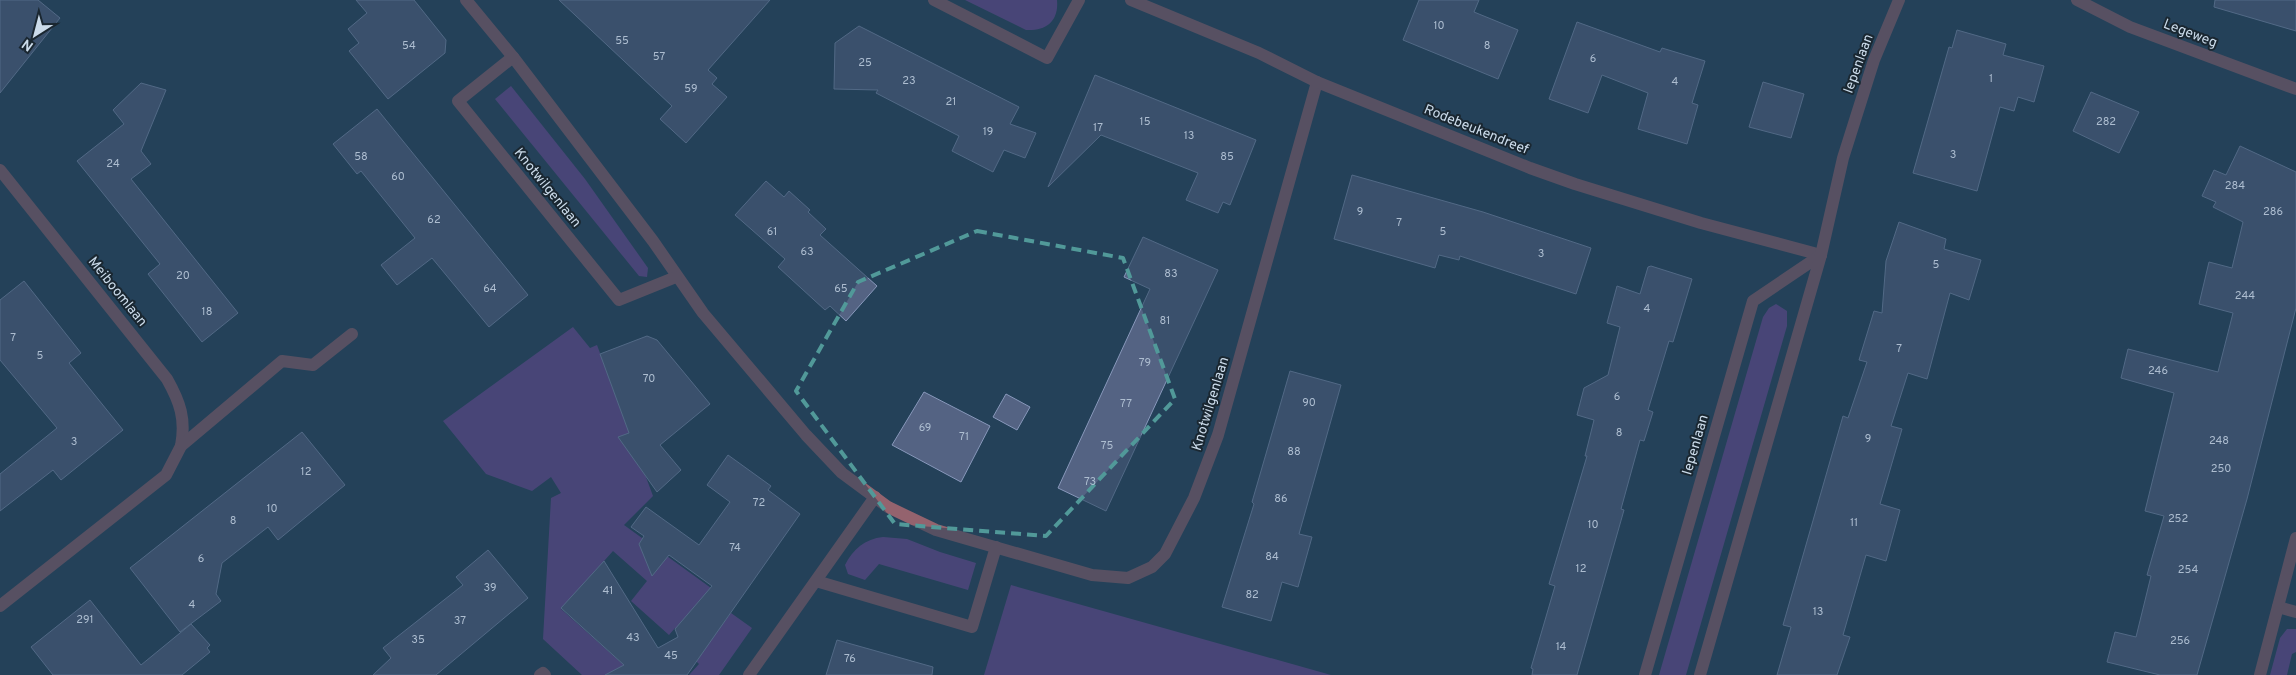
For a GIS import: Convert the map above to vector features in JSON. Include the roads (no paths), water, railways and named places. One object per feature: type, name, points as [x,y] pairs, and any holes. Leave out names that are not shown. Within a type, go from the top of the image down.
[{"type":"street","name":"Knotwilgenlaan","points":[[466,0],[512,57],[653,242],[703,313],[824,455],[842,473],[911,520],[957,537],[1092,575],[1114,579],[1128,578],[1141,573],[1152,567],[1165,554],[1194,498],[1218,435],[1317,82]]},
{"type":"street","points":[[934,0],[1047,58],[1078,0]]},
{"type":"street","name":"Rodebeukendreef","points":[[1131,0],[1259,53],[1317,82],[1574,184],[1701,223],[1821,255]]},
{"type":"street","name":"Iepenlaan","points":[[1700,675],[1821,255],[1834,194],[1853,126],[1874,60],[1899,0]]},
{"type":"street","name":"Legeweg","points":[[2077,0],[2130,27],[2296,89]]},
{"type":"street","name":"Knotwilgenlaan","points":[[512,57],[458,102],[619,300],[676,277]]},
{"type":"street","name":"Meiboomlaan","points":[[0,170],[167,379],[179,400],[183,416],[181,446]]},
{"type":"street","name":"Iepenlaan","points":[[1646,675],[1753,301],[1821,255]]},
{"type":"street","name":"Meiboomlaan","points":[[0,606],[166,475],[181,446],[282,360],[313,365],[352,334]]},
{"type":"street","points":[[749,675],[875,497]]},
{"type":"street","points":[[2260,675],[2296,538]]},
{"type":"street","points":[[816,581],[972,627],[996,547]]},
{"type":"street","points":[[2278,607],[2296,612]]},
{"type":"street","points":[[540,675],[543,673],[546,675]]}]
